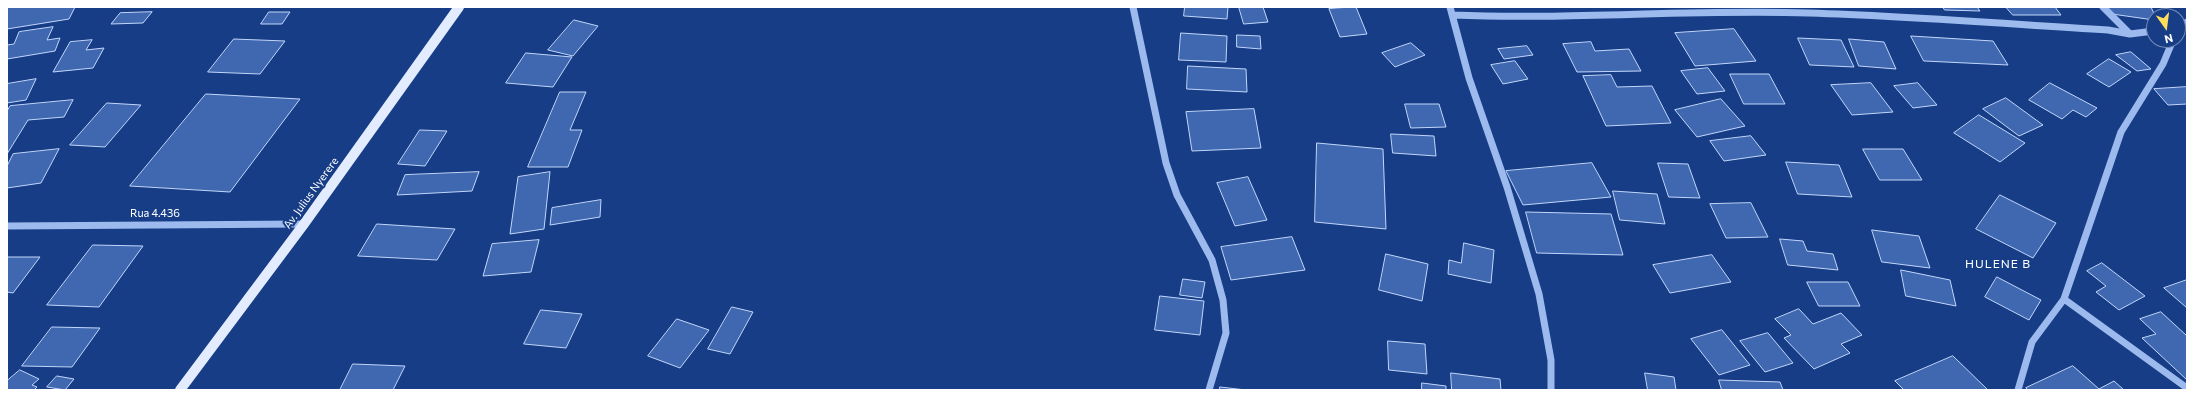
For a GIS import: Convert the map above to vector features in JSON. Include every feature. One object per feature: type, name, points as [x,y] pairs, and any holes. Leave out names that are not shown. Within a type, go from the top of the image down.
[{"type":"main road","name":"Av. Julius Nyerere","points":[[180,390],[304,224],[459,7]]},
{"type":"street","points":[[1133,7],[1166,163],[1177,195],[1212,260],[1223,300],[1226,333],[1209,390]]},
{"type":"street","points":[[1450,7],[1469,78],[1507,187],[1539,294],[1551,360],[1552,390]]},
{"type":"street","points":[[2103,7],[2130,34]]},
{"type":"street","points":[[1453,15],[1519,18],[1608,14],[1808,13],[2108,30],[2130,34],[2146,32]]},
{"type":"street","points":[[2018,390],[2032,342],[2064,299],[2103,180],[2121,132],[2163,64],[2170,48]]},
{"type":"street","name":"Rua 4.436","points":[[7,226],[76,224],[304,224]]},
{"type":"street","points":[[2064,299],[2187,388]]},
{"type":"building","points":[[7,7],[75,7],[69,19],[7,29]]},
{"type":"building","points":[[1185,7],[1228,7],[1227,19],[1184,16]]},
{"type":"building","points":[[1239,7],[1263,7],[1268,22],[1244,24]]},
{"type":"building","points":[[1356,7],[1367,34],[1340,37],[1329,9]]},
{"type":"building","points":[[1943,7],[1977,7],[1980,11],[1945,10]]},
{"type":"building","points":[[2006,7],[2055,7],[2061,15],[2013,15]]},
{"type":"building","points":[[2108,7],[2151,8],[2146,8],[2146,19],[2112,14]]},
{"type":"building","points":[[152,12],[143,23],[111,24],[120,13]]},
{"type":"building","points":[[269,12],[290,12],[282,24],[261,24]]},
{"type":"building","points":[[574,20],[598,26],[573,56],[548,50]]},
{"type":"building","points":[[53,27],[47,40],[60,38],[55,51],[7,59],[7,45],[14,44],[19,32]]},
{"type":"building","points":[[1734,29],[1756,61],[1695,66],[1675,33]]},
{"type":"building","points":[[1181,33],[1227,36],[1226,62],[1179,60]]},
{"type":"building","points":[[1237,35],[1260,36],[1261,49],[1237,47]]},
{"type":"building","points":[[1911,36],[1993,41],[2008,65],[1924,61]]},
{"type":"building","points":[[1798,38],[1841,40],[1854,67],[1810,65]]},
{"type":"building","points":[[234,39],[285,41],[260,74],[208,72]]},
{"type":"building","points":[[1849,39],[1884,42],[1896,69],[1859,66]]},
{"type":"building","points":[[92,40],[86,50],[104,48],[93,68],[53,72],[70,42]]},
{"type":"building","points":[[1591,42],[1595,51],[1629,49],[1641,71],[1577,72],[1563,44]]},
{"type":"building","points":[[1411,43],[1425,55],[1395,67],[1382,53]]},
{"type":"building","points":[[1527,46],[1533,55],[1504,59],[1498,49]]},
{"type":"building","points":[[2131,52],[2151,69],[2137,71],[2116,55]]},
{"type":"building","points":[[526,53],[572,57],[553,87],[506,83]]},
{"type":"building","points":[[2109,59],[2131,72],[2109,87],[2087,74]]},
{"type":"building","points":[[1515,61],[1528,79],[1503,84],[1491,65]]},
{"type":"building","points":[[1188,66],[1246,69],[1247,92],[1187,89]]},
{"type":"building","points":[[1708,68],[1725,91],[1697,94],[1681,71]]},
{"type":"building","points":[[1730,74],[1769,74],[1785,104],[1744,104]]},
{"type":"building","points":[[1611,75],[1617,87],[1652,86],[1671,123],[1606,126],[1583,76]]},
{"type":"building","points":[[36,79],[26,100],[7,103],[7,84]]},
{"type":"building","points":[[1871,83],[1893,112],[1852,115],[1831,85]]},
{"type":"building","points":[[1918,83],[1937,105],[1913,108],[1894,86]]},
{"type":"building","points":[[2050,83],[2097,108],[2086,117],[2073,110],[2062,119],[2029,100]]},
{"type":"building","points":[[2187,87],[2187,104],[2168,105],[2154,89]]},
{"type":"building","points":[[560,92],[586,92],[570,130],[582,130],[568,167],[528,167]]},
{"type":"building","points":[[206,94],[300,99],[230,192],[130,186]]},
{"type":"building","points":[[2006,98],[2043,125],[2019,136],[1983,109]]},
{"type":"building","points":[[1721,99],[1745,126],[1697,137],[1675,110]]},
{"type":"building","points":[[73,100],[64,117],[28,120],[7,154],[7,111],[10,106]]},
{"type":"building","points":[[107,103],[141,105],[105,147],[70,145]]},
{"type":"building","points":[[1405,104],[1439,104],[1446,127],[1411,128]]},
{"type":"building","points":[[1254,109],[1261,148],[1192,151],[1186,112]]},
{"type":"building","points":[[1979,115],[2025,143],[2000,162],[1954,133]]},
{"type":"building","points":[[420,130],[447,131],[425,166],[398,164]]},
{"type":"building","points":[[1391,134],[1434,136],[1436,156],[1393,153]]},
{"type":"building","points":[[1751,136],[1766,155],[1724,161],[1710,141]]},
{"type":"building","points":[[1317,143],[1383,149],[1386,229],[1315,222]]},
{"type":"building","points":[[59,149],[41,183],[7,188],[7,166],[13,154]]},
{"type":"building","points":[[1863,149],[1903,149],[1922,180],[1880,180]]},
{"type":"building","points":[[1786,162],[1839,165],[1852,197],[1798,194]]},
{"type":"building","points":[[1592,163],[1611,197],[1523,205],[1506,171]]},
{"type":"building","points":[[1658,163],[1688,164],[1700,198],[1669,197]]},
{"type":"building","points":[[479,172],[472,191],[397,195],[405,175]]},
{"type":"building","points":[[550,172],[544,229],[510,234],[518,177]]},
{"type":"building","points":[[1248,177],[1267,220],[1235,226],[1217,183]]},
{"type":"building","points":[[1613,191],[1657,194],[1665,224],[1620,220]]},
{"type":"building","points":[[2000,195],[2056,223],[2033,258],[1976,229]]},
{"type":"building","points":[[601,200],[600,217],[550,225],[552,208]]},
{"type":"building","points":[[1751,203],[1768,237],[1726,238],[1710,204]]},
{"type":"building","points":[[1526,212],[1611,214],[1623,255],[1537,253]]},
{"type":"building","points":[[377,224],[455,229],[437,260],[358,256]]},
{"type":"building","points":[[1872,230],[1919,236],[1930,268],[1882,262]]},
{"type":"building","points":[[1292,237],[1305,270],[1231,280],[1221,247]]},
{"type":"building","points":[[1780,239],[1803,241],[1807,251],[1833,254],[1838,270],[1788,265]]},
{"type":"building","points":[[539,240],[531,272],[483,276],[492,244]]},
{"type":"building","points":[[1464,243],[1494,250],[1491,283],[1448,274],[1449,260],[1461,263]]},
{"type":"building","points":[[93,245],[143,246],[99,307],[47,305]]},
{"type":"building","points":[[1386,254],[1428,264],[1422,301],[1379,290]]},
{"type":"building","points":[[1712,255],[1731,282],[1670,293],[1653,265]]},
{"type":"building","points":[[7,257],[40,257],[13,293],[7,292]]},
{"type":"building","points":[[2102,263],[2145,296],[2119,310],[2096,292],[2106,286],[2087,271]]},
{"type":"building","points":[[1901,270],[1950,280],[1956,306],[1906,296]]},
{"type":"building","points":[[1997,277],[2041,300],[2029,320],[1985,297]]},
{"type":"building","points":[[1183,279],[1205,282],[1202,298],[1180,295]]},
{"type":"building","points":[[2187,280],[2187,308],[2164,288]]},
{"type":"building","points":[[1807,282],[1848,282],[1860,306],[1819,306]]},
{"type":"building","points":[[1160,296],[1204,301],[1200,335],[1155,330]]},
{"type":"building","points":[[732,307],[753,312],[730,354],[708,349]]},
{"type":"building","points":[[1799,309],[1813,324],[1841,313],[1862,335],[1841,344],[1850,353],[1814,369],[1784,338],[1791,335],[1775,319]]},
{"type":"building","points":[[541,310],[582,314],[566,348],[524,344]]},
{"type":"building","points":[[2161,312],[2187,336],[2187,380],[2142,338],[2156,334],[2140,319]]},
{"type":"building","points":[[677,319],[709,330],[680,368],[648,356]]},
{"type":"building","points":[[52,327],[100,328],[72,367],[22,366]]},
{"type":"building","points":[[1722,330],[1750,365],[1719,375],[1691,339]]},
{"type":"building","points":[[1768,333],[1793,363],[1765,372],[1740,341]]},
{"type":"building","points":[[1388,341],[1425,344],[1427,374],[1389,370]]},
{"type":"building","points":[[1953,356],[1988,390],[1904,390],[1895,381]]},
{"type":"building","points":[[353,364],[405,366],[393,390],[340,390]]},
{"type":"building","points":[[2073,366],[2099,389],[2114,381],[2124,390],[2028,390],[2026,388]]},
{"type":"building","points":[[20,370],[39,379],[32,385],[37,387],[34,390],[7,390],[7,381]]},
{"type":"building","points":[[1451,373],[1500,379],[1501,390],[1452,390]]},
{"type":"building","points":[[1645,373],[1674,377],[1676,390],[1648,390]]},
{"type":"building","points":[[57,376],[74,379],[65,390],[47,387]]},
{"type":"building","points":[[1719,380],[1780,382],[1783,390],[1722,390]]},
{"type":"building","points":[[1422,383],[1446,386],[1446,390],[1422,390]]},
{"type":"building","points":[[1220,387],[1246,390],[1220,390]]},
{"type":"district","name":"HULENE B","points":[[1998,264]]}]
